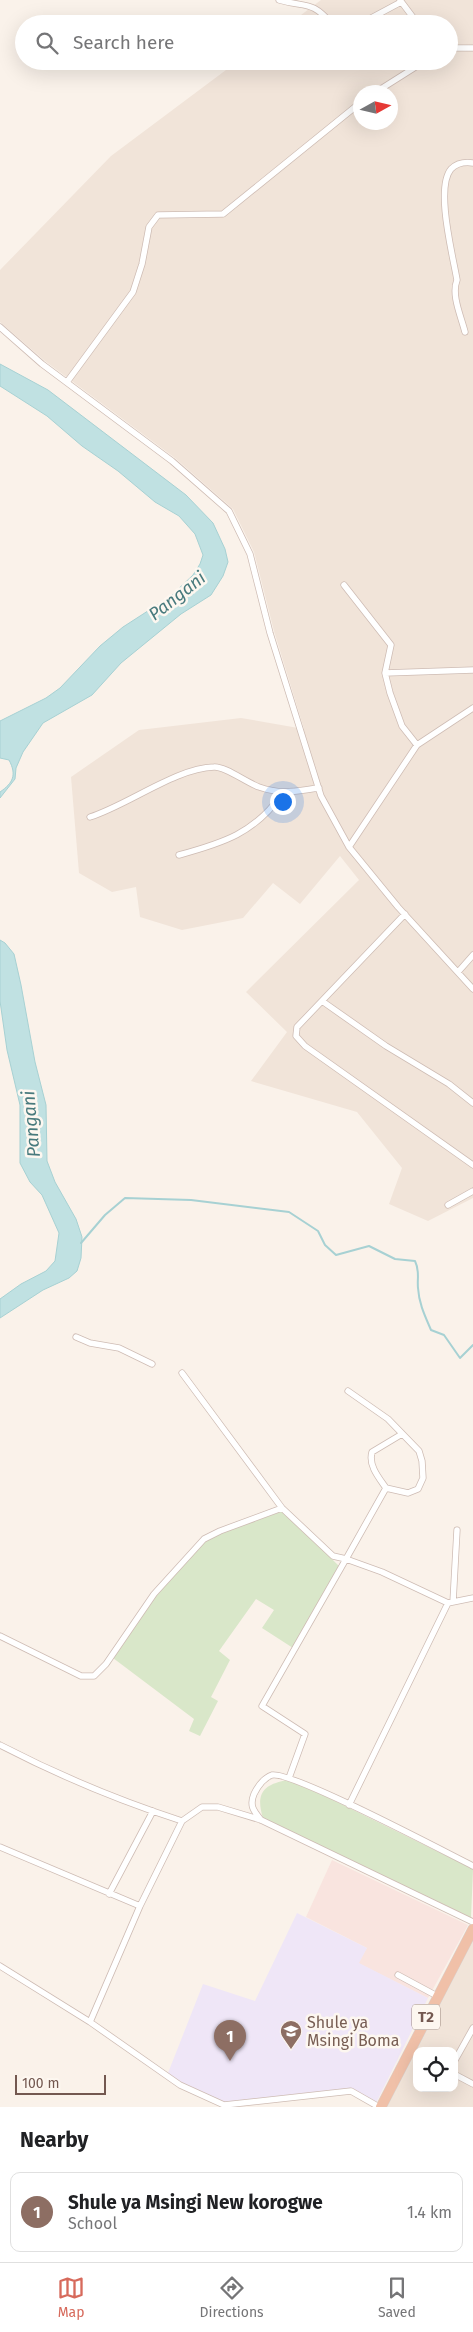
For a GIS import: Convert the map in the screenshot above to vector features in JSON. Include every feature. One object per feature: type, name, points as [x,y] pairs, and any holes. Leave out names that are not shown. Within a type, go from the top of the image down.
[{"type":"highway","name":"T2","points":[[414,2047],[437,1996],[473,1929]]},
{"type":"highway","name":"T2","points":[[380,2107],[413,2050]]},
{"type":"street","points":[[279,0],[301,2],[321,8],[326,15]]},
{"type":"street","points":[[376,15],[401,1],[411,15]]},
{"type":"street","points":[[458,48],[473,48]]},
{"type":"street","points":[[387,85],[411,70]]},
{"type":"street","points":[[67,382],[133,292],[142,264],[149,227],[153,219],[158,215],[223,214],[353,109]]},
{"type":"street","points":[[465,332],[456,294],[455,286],[457,280],[444,208],[448,174],[452,167],[465,162],[473,163]]},
{"type":"street","points":[[0,327],[42,364],[172,461],[229,512],[250,554],[270,632],[319,788],[349,847],[405,914],[473,989]]},
{"type":"street","points":[[344,585],[390,645],[385,673],[402,726],[417,745]]},
{"type":"street","points":[[385,673],[473,670]]},
{"type":"street","points":[[349,847],[417,745],[473,708]]},
{"type":"street","points":[[90,817],[108,811],[188,772],[216,766],[257,787],[282,794],[319,788]]},
{"type":"street","points":[[179,855],[213,846],[247,829],[269,812],[282,794]]},
{"type":"street","points":[[405,914],[297,1027],[296,1036],[473,1165]]},
{"type":"street","points":[[458,972],[473,955]]},
{"type":"street","points":[[322,1001],[386,1046],[449,1084],[473,1103]]},
{"type":"street","points":[[448,1205],[473,1191]]},
{"type":"street","points":[[76,1337],[90,1343],[119,1348],[152,1364]]},
{"type":"street","points":[[182,1373],[282,1508],[333,1556],[382,1572],[450,1602],[473,1598]]},
{"type":"street","points":[[348,1391],[388,1419],[419,1451],[422,1461],[423,1478],[418,1488],[408,1492],[386,1488],[372,1465],[372,1452],[402,1434]]},
{"type":"street","points":[[289,1778],[305,1734],[262,1706],[386,1488]]},
{"type":"street","points":[[0,1636],[81,1676],[94,1676],[106,1664],[154,1594],[204,1540],[220,1531],[282,1508]]},
{"type":"street","points":[[349,1804],[450,1602],[457,1530]]},
{"type":"street","points":[[0,1745],[31,1762],[152,1811],[182,1821]]},
{"type":"street","points":[[262,1820],[252,1809],[252,1799],[257,1787],[264,1779],[274,1775],[289,1778],[349,1804],[473,1866]]},
{"type":"street","points":[[90,2022],[140,1906],[182,1821],[202,1807],[218,1807],[262,1820],[473,1922]]},
{"type":"street","points":[[109,1894],[152,1811]]},
{"type":"street","points":[[0,1847],[140,1906]]},
{"type":"street","points":[[0,1966],[90,2022],[180,2085],[224,2105],[351,2091],[380,2107]]},
{"type":"street","points":[[398,1975],[437,1996]]},
{"type":"street","points":[[458,2055],[473,2028]]},
{"type":"street","points":[[458,2076],[473,2084]]},
{"type":"shaded area","points":[[321,0],[473,0],[473,1198],[428,1221],[389,1204],[402,1168],[357,1112],[251,1081],[287,1032],[246,992],[359,880],[340,856],[300,904],[273,883],[243,918],[182,930],[140,917],[136,887],[112,892],[79,873],[71,777],[139,730],[241,718],[304,729],[274,631],[254,552],[233,509],[175,458],[45,361],[0,322],[0,270],[111,156],[226,70],[458,70],[458,15],[301,15]]},
{"type":"shaded area","points":[[332,1860],[468,1925],[428,1998],[358,1963],[367,1948],[306,1917]]},
{"type":"shaded area","points":[[297,1913],[367,1948],[359,1963],[428,1998],[376,2103],[351,2089],[225,2103],[181,2083],[168,2073],[203,1984],[255,2001]]},
{"type":"shaded area","points":[[473,1938],[473,2107],[385,2107],[413,2053],[413,2092],[458,2092],[458,2047],[416,2047]]},
{"type":"green space","points":[[283,1511],[340,1567],[293,1648],[262,1628],[274,1610],[256,1599],[219,1651],[230,1660],[211,1697],[218,1701],[200,1736],[189,1731],[194,1719],[113,1658],[156,1596],[205,1541],[221,1533]]},
{"type":"green space","points":[[288,1780],[327,1797],[473,1869],[471,1918],[263,1818],[260,1802],[264,1791],[273,1784]]},
{"type":"water","name":"Pangani","points":[[0,364],[48,390],[186,495],[213,523],[225,549],[228,562],[223,576],[211,595],[181,614],[121,663],[92,695],[43,723],[23,752],[16,768],[15,779],[0,798],[0,792],[11,782],[13,770],[9,760],[0,758],[0,721],[46,698],[60,688],[100,646],[123,627],[171,596],[193,575],[203,555],[195,534],[179,516],[155,502],[118,471],[82,446],[47,416],[0,386]]},
{"type":"water","name":"Pangani","points":[[0,940],[14,954],[21,985],[35,1062],[46,1105],[47,1161],[55,1182],[76,1219],[82,1237],[81,1258],[77,1271],[69,1278],[43,1290],[0,1318],[0,1299],[21,1284],[46,1271],[55,1261],[59,1233],[42,1195],[30,1182],[20,1163],[20,1105],[7,1050],[0,1001]]},
{"type":"waterway","points":[[81,1243],[105,1215],[125,1198],[191,1200],[289,1212],[318,1231],[325,1245],[336,1255],[369,1246],[395,1259],[415,1261],[418,1271],[420,1299],[431,1330],[444,1335],[460,1358],[473,1345]]},
{"type":"place","name":"Shule ya Msingi Boma","points":[[291,2050]]},
{"type":"place","name":"Shule ya Msingi New korogwe","points":[[230,2061]]}]
